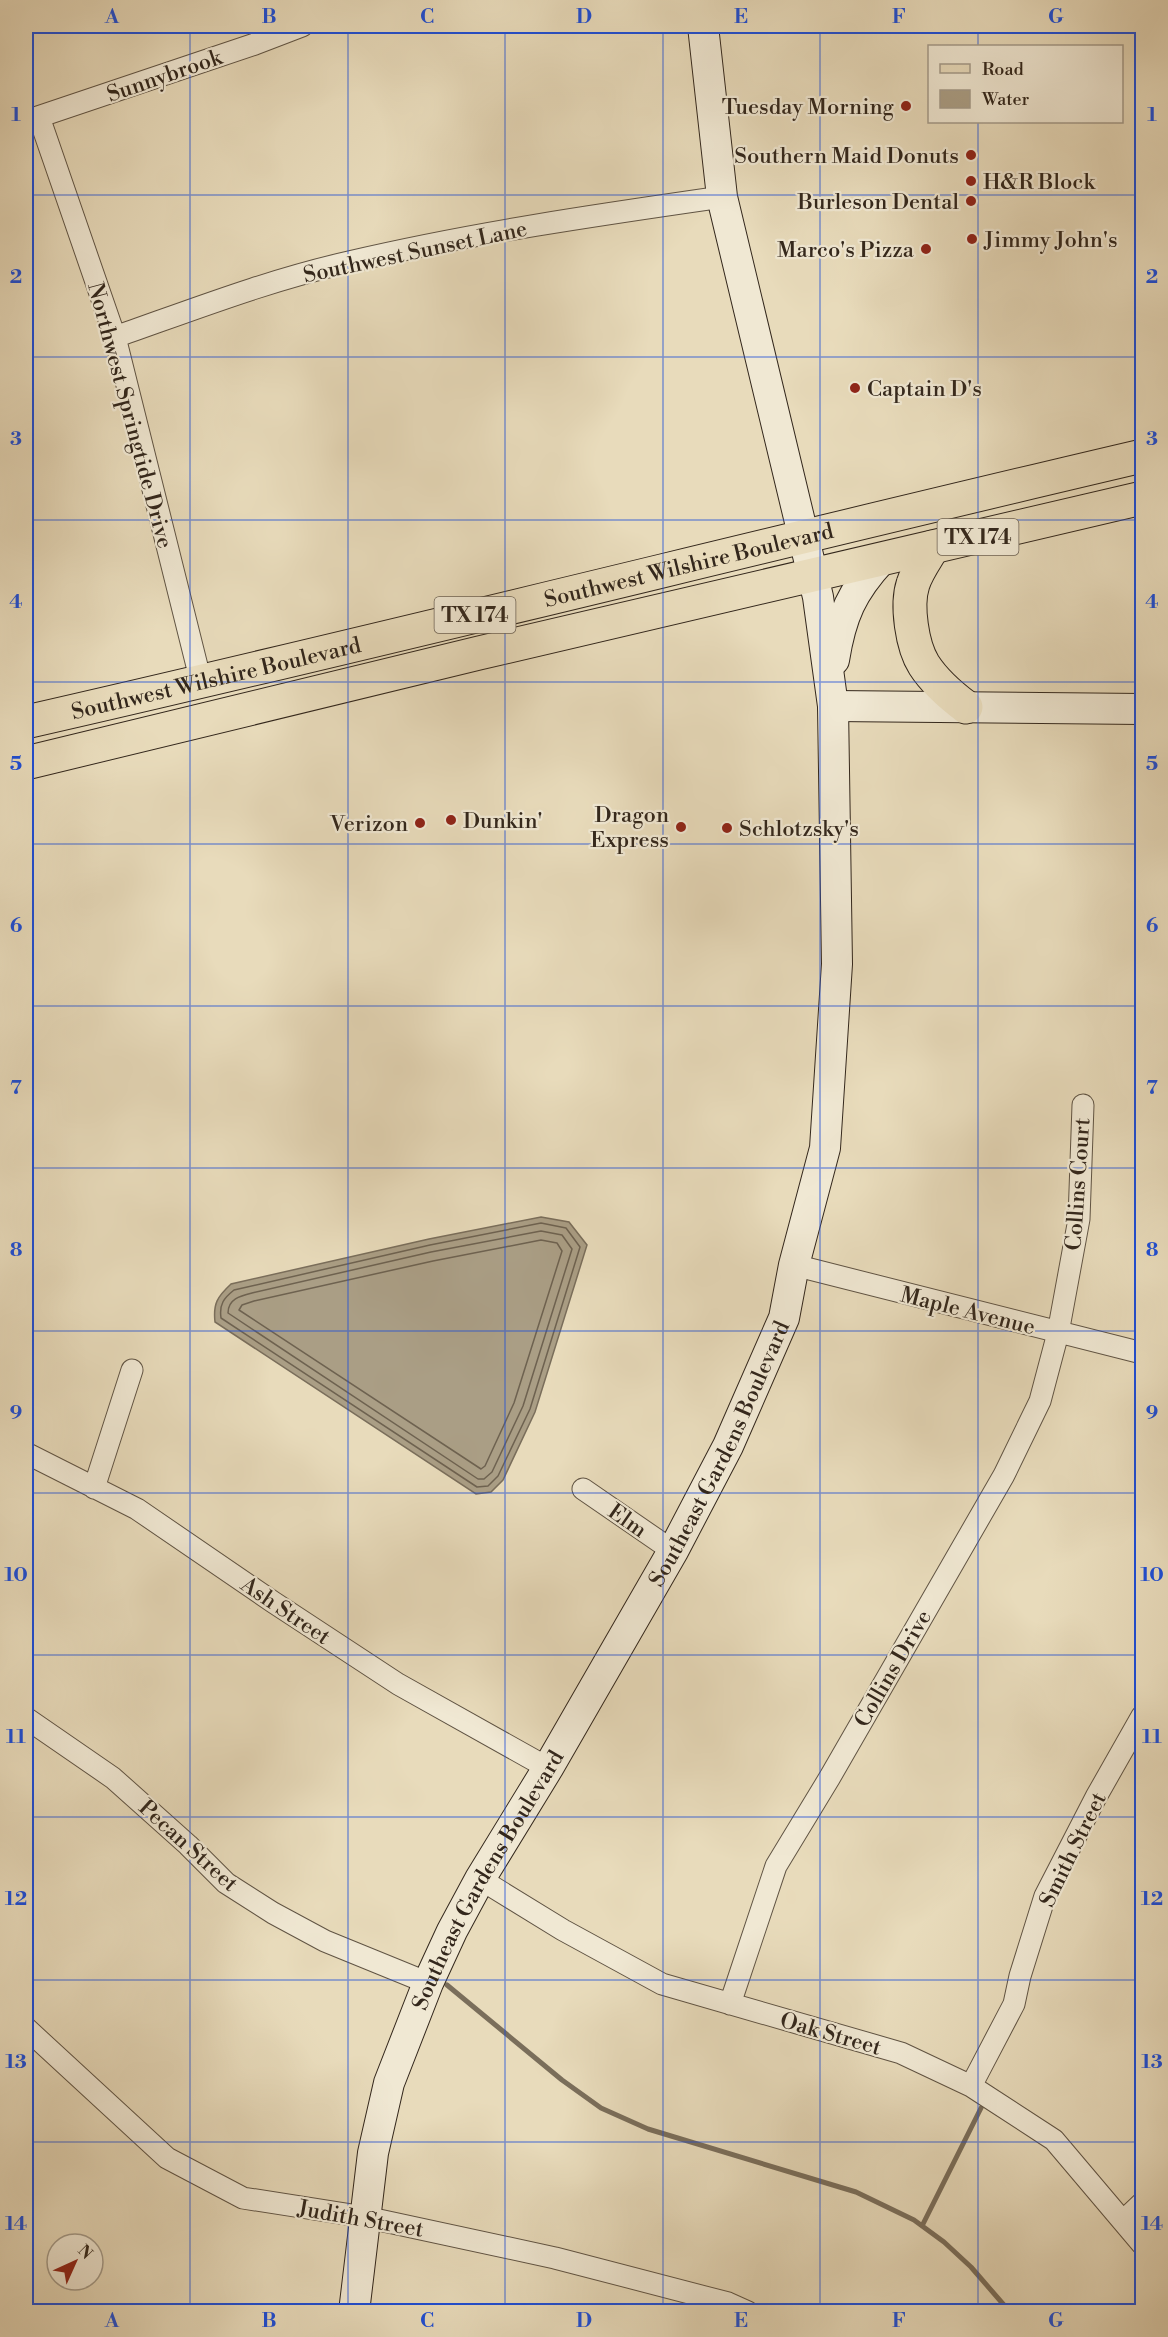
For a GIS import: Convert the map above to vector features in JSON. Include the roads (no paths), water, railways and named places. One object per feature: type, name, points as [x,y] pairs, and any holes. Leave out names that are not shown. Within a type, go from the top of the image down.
[{"type":"main road","name":"Southwest Wilshire Boulevard","points":[[26,722],[1143,456]]},
{"type":"main road","name":"Southwest Wilshire Boulevard","points":[[26,763],[479,653],[1143,498]]},
{"type":"main road","points":[[933,547],[913,582],[909,602],[911,626],[922,663],[945,691],[966,707]]},
{"type":"street","name":"Sunnybrook","points":[[32,119],[302,26]]},
{"type":"street","name":"Southeast Gardens Boulevard","points":[[354,2312],[373,2153],[390,2083],[429,1983],[452,1931],[480,1879],[548,1768],[673,1551],[728,1446],[784,1318],[794,1265],[825,1148],[837,964],[832,696],[818,597],[722,197],[703,26]]},
{"type":"street","name":"Northwest Springtide Drive","points":[[32,119],[115,337],[201,682]]},
{"type":"street","name":"Southwest Sunset Lane","points":[[115,337],[232,295],[348,262],[523,226],[722,197]]},
{"type":"street","points":[[882,559],[851,598],[837,641],[832,696],[966,707],[1143,709]]},
{"type":"street","name":"Collins Court","points":[[1058,1333],[1079,1219],[1083,1105]]},
{"type":"street","name":"Maple Avenue","points":[[794,1265],[1143,1353]]},
{"type":"street","name":"Collins Drive","points":[[730,2004],[777,1866],[1004,1475],[1040,1401],[1058,1333]]},
{"type":"street","points":[[94,1488],[132,1371]]},
{"type":"street","name":"Ash Street","points":[[26,1453],[137,1509],[398,1684],[548,1768]]},
{"type":"street","name":"Elm","points":[[583,1488],[673,1551]]},
{"type":"street","name":"Smith Street","points":[[970,2086],[1014,2004],[1045,1896],[1096,1797],[1143,1716]]},
{"type":"street","name":"Pecan Street","points":[[26,1718],[113,1778],[188,1845],[226,1883],[273,1913],[325,1941],[429,1983]]},
{"type":"street","name":"Oak Street","points":[[480,1879],[563,1930],[662,1984],[901,2053],[970,2086],[1054,2140],[1143,2244]]},
{"type":"street","name":"Judith Street","points":[[26,2028],[167,2158],[243,2198],[365,2217],[555,2258],[728,2303],[748,2312]]},
{"type":"street","points":[[1123,2221],[1143,2203]]},
{"type":"water","points":[[541,1217],[569,1222],[587,1245],[535,1412],[503,1480],[491,1492],[476,1494],[215,1322],[217,1301],[231,1284],[429,1239]]},
{"type":"waterway","points":[[447,1985],[562,2080],[601,2108],[648,2129],[856,2192],[914,2220],[944,2242],[971,2267],[1010,2312]]},
{"type":"waterway","points":[[922,2226],[981,2108]]},
{"type":"place","name":"Tuesday Morning","points":[[906,106]]},
{"type":"place","name":"Southern Maid Donuts","points":[[971,155]]},
{"type":"place","name":"H&R Block","points":[[971,181]]},
{"type":"place","name":"Burleson Dental","points":[[971,201]]},
{"type":"place","name":"Jimmy John's","points":[[972,239]]},
{"type":"place","name":"Marco's Pizza","points":[[926,249]]},
{"type":"place","name":"Captain D's","points":[[855,388]]},
{"type":"place","name":"Dunkin'","points":[[451,820]]},
{"type":"place","name":"Verizon","points":[[420,823]]},
{"type":"place","name":"Dragon Express","points":[[681,827]]},
{"type":"place","name":"Schlotzsky's","points":[[727,828]]}]
